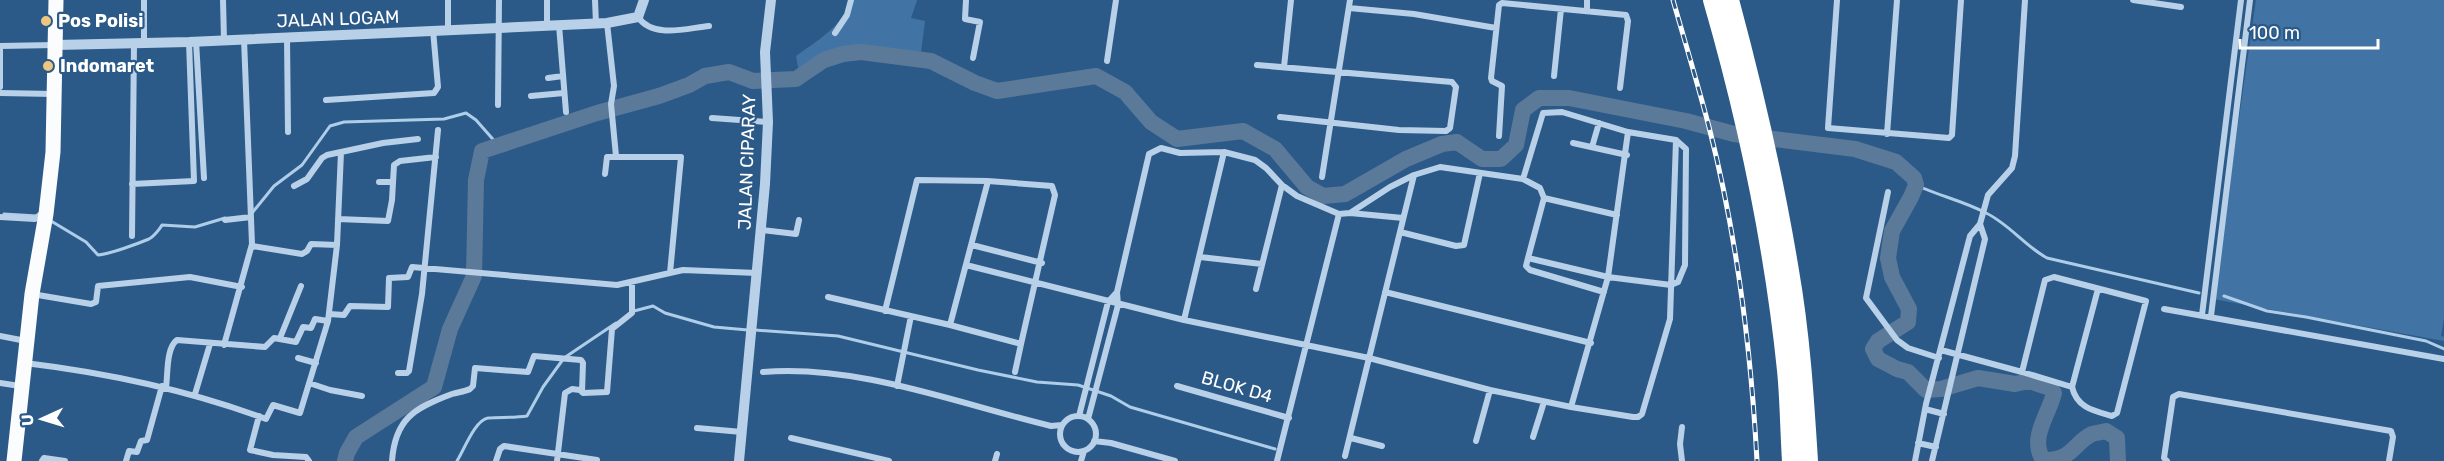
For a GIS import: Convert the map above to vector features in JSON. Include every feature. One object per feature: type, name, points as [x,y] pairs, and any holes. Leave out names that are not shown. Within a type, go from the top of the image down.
[{"type":"highway","points":[[1712,0],[1744,81]]},
{"type":"highway","points":[[1730,0],[1770,205],[1791,273],[1803,372],[1809,461]]},
{"type":"highway","points":[[1770,205],[1774,275],[1786,372],[1791,461]]},
{"type":"main road","points":[[14,461],[32,294],[52,152],[56,0]]},
{"type":"street","points":[[132,236],[132,184],[139,43],[144,0]]},
{"type":"street","points":[[223,0],[224,40]]},
{"type":"street","points":[[448,0],[448,30]]},
{"type":"street","points":[[498,105],[499,0]]},
{"type":"street","points":[[547,0],[563,76],[566,112]]},
{"type":"street","points":[[595,0],[596,24]]},
{"type":"street","points":[[644,0],[638,17],[643,24],[658,30],[709,26]]},
{"type":"street","name":"JALAN CIPARAY","points":[[742,432],[762,230],[768,122],[765,73],[766,37],[771,0]]},
{"type":"street","points":[[835,33],[847,15],[851,0]]},
{"type":"street","points":[[966,0],[965,19],[980,22],[973,58]]},
{"type":"street","points":[[1107,61],[1116,0]]},
{"type":"street","points":[[1284,67],[1291,0]]},
{"type":"street","points":[[1322,177],[1350,0]]},
{"type":"street","points":[[1587,0],[1587,11]]},
{"type":"street","points":[[1836,0],[1828,128],[1951,137],[1961,0]]},
{"type":"street","points":[[1887,134],[1897,0]]},
{"type":"street","points":[[1915,461],[1925,409],[1970,236],[1981,220],[1988,195],[2012,168],[2015,156],[2025,0]]},
{"type":"street","points":[[2133,0],[2160,2],[2181,7]]},
{"type":"street","points":[[2202,315],[2241,0]]},
{"type":"street","points":[[2211,316],[2250,0]]},
{"type":"street","points":[[1499,136],[1502,86],[1492,81],[1491,78],[1499,5],[1502,3],[1623,14],[1627,18],[1620,88]]},
{"type":"street","points":[[1348,8],[1405,12],[1496,28]]},
{"type":"street","points":[[1554,76],[1561,9]]},
{"type":"street","name":"JALAN LOGAM","points":[[56,50],[139,43],[596,24],[638,17]]},
{"type":"street","points":[[607,23],[614,86],[611,104],[616,156]]},
{"type":"street","points":[[326,100],[437,91],[433,30]]},
{"type":"street","points":[[288,37],[288,132]]},
{"type":"street","points":[[224,345],[252,246],[244,39]]},
{"type":"street","points":[[132,184],[194,180],[193,41]]},
{"type":"street","points":[[193,41],[204,178]]},
{"type":"street","points":[[0,87],[0,46],[56,50]]},
{"type":"street","points":[[1257,65],[1452,82],[1456,87],[1450,128],[1439,132],[1280,117]]},
{"type":"street","points":[[548,78],[563,76]]},
{"type":"street","points":[[0,93],[55,94]]},
{"type":"street","points":[[531,96],[564,93]]},
{"type":"street","points":[[1523,179],[1544,112],[1562,112],[1628,132],[1676,140],[1686,149],[1685,265],[1678,282],[1671,285],[1608,277],[1528,258]]},
{"type":"street","points":[[712,118],[768,122]]},
{"type":"street","points":[[1592,147],[1599,123]]},
{"type":"street","points":[[398,373],[407,374],[409,371],[425,268],[438,130]]},
{"type":"street","points":[[1571,407],[1608,277],[1627,155],[1628,132]]},
{"type":"street","points":[[294,186],[307,178],[325,157],[383,143],[418,139]]},
{"type":"street","points":[[966,265],[1118,305],[1369,358],[1490,390],[1571,407],[1638,417],[1642,414],[1670,319],[1676,140]]},
{"type":"street","points":[[1573,143],[1627,155]]},
{"type":"street","points":[[1088,419],[1118,305],[1116,292],[1149,154],[1161,148],[1179,153],[1224,152],[1255,160],[1266,168],[1282,186],[1311,203],[1340,214],[1403,218]]},
{"type":"street","points":[[25,363],[90,371],[195,394],[268,419],[273,405],[300,413],[328,321],[337,245],[341,152]]},
{"type":"street","points":[[1184,320],[1224,152]]},
{"type":"street","points":[[605,174],[605,158],[616,156],[625,159],[681,157],[670,273]]},
{"type":"street","points":[[338,219],[388,221],[392,200],[393,168],[400,161],[436,157]]},
{"type":"street","points":[[193,161],[203,160]]},
{"type":"street","points":[[1350,213],[1390,187],[1440,166],[1523,179],[1540,188],[1544,198],[1526,266],[1530,270],[1604,292]]},
{"type":"street","points":[[1400,232],[1456,246],[1464,245],[1480,173]]},
{"type":"street","points":[[1345,456],[1414,175]]},
{"type":"street","points":[[885,311],[916,180],[1050,184],[1055,189],[1055,195],[1042,263],[1015,372]]},
{"type":"street","points":[[950,325],[988,181]]},
{"type":"street","points":[[379,182],[392,182]]},
{"type":"street","points":[[1256,289],[1282,186]]},
{"type":"street","points":[[1888,192],[1866,293],[1868,303],[1897,339],[1908,348],[1939,358]]},
{"type":"street","points":[[1544,198],[1617,214]]},
{"type":"street","points":[[1278,461],[1340,214]]},
{"type":"street","points":[[225,220],[251,215]]},
{"type":"street","points":[[0,217],[42,216]]},
{"type":"street","points":[[762,230],[797,233],[799,220]]},
{"type":"street","points":[[1932,461],[1985,239],[1981,220]]},
{"type":"street","points":[[252,246],[302,254],[307,251],[310,244],[337,245]]},
{"type":"street","points":[[972,245],[1042,263]]},
{"type":"street","points":[[1200,257],[1262,264]]},
{"type":"street","points":[[329,314],[344,315],[350,306],[388,307],[389,278],[408,278],[412,267],[617,285],[683,270],[758,273]]},
{"type":"street","points":[[32,294],[91,304],[96,302],[98,286],[192,277],[242,287]]},
{"type":"street","points":[[2022,372],[2045,280],[2054,277],[2146,301],[2117,412],[2112,416],[2081,405],[2074,397],[2072,387],[2098,289]]},
{"type":"street","points":[[558,458],[564,395],[572,389],[582,392],[607,392],[612,329],[633,310],[632,283]]},
{"type":"street","points":[[280,338],[301,286]]},
{"type":"street","points":[[1079,416],[1108,302],[1116,292]]},
{"type":"street","points":[[1385,292],[1591,343]]},
{"type":"street","points":[[828,297],[1021,344]]},
{"type":"street","points":[[2164,309],[2444,359]]},
{"type":"street","points":[[897,386],[911,316]]},
{"type":"street","points":[[126,461],[129,452],[136,452],[141,441],[147,440],[164,387],[174,342],[181,340],[267,347],[274,338],[296,342],[303,327],[311,328],[315,319],[328,321]]},
{"type":"street","points":[[0,336],[27,341]]},
{"type":"street","points":[[195,394],[210,344]]},
{"type":"street","points":[[1941,350],[2072,387]]},
{"type":"street","points":[[392,461],[393,441],[402,422],[427,406],[470,389],[473,386],[475,368],[528,372],[534,356],[583,362],[582,392]]},
{"type":"street","points":[[298,358],[316,363]]},
{"type":"street","points":[[763,372],[820,372],[897,386],[1061,428]]},
{"type":"street","points":[[0,383],[21,387]]},
{"type":"street","points":[[309,383],[340,393],[362,396]]},
{"type":"street","name":"BLOK D4","points":[[1177,386],[1289,418]]},
{"type":"street","points":[[1476,441],[1490,390]]},
{"type":"street","points":[[2167,461],[2164,458],[2174,397],[2179,394],[2391,431],[2393,437],[2389,461]]},
{"type":"street","points":[[1533,437],[1544,402]]},
{"type":"street","points":[[1925,409],[1944,414]]},
{"type":"street","points":[[259,416],[250,450],[274,458],[306,457],[309,461]]},
{"type":"street","points":[[1084,451],[1072,451],[1062,443],[1061,428],[1072,417],[1079,416],[1092,423],[1095,438]]},
{"type":"street","points":[[697,428],[742,432],[740,461]]},
{"type":"street","points":[[1682,428],[1680,444],[1682,461]]},
{"type":"street","points":[[791,438],[889,461]]},
{"type":"street","points":[[1095,438],[1175,461]]},
{"type":"street","points":[[1081,461],[1084,451],[1095,438]]},
{"type":"street","points":[[1351,438],[1382,446]]},
{"type":"street","points":[[1918,443],[1936,447]]},
{"type":"street","points":[[496,461],[500,448],[504,446],[558,458],[597,460]]},
{"type":"street","points":[[1069,461],[1072,451]]},
{"type":"street","points":[[42,461],[44,458],[65,461]]},
{"type":"shaded area","points":[[850,0],[917,0],[911,18],[925,21],[921,53],[845,48],[799,72],[796,56],[836,25]]},
{"type":"shaded area","points":[[2256,0],[2444,0],[2444,318],[2441,336],[2444,337],[2444,341],[2213,299]]},
{"type":"waterway","points":[[345,461],[356,437],[434,387],[450,329],[474,276],[476,180],[482,151],[597,113],[659,96],[689,85],[705,76],[729,72],[753,81],[796,79],[824,60],[843,54],[861,52],[931,61],[975,83],[997,91],[1096,76],[1125,92],[1151,122],[1177,139],[1243,131],[1275,149],[1307,187],[1323,196],[1345,194],[1406,159],[1442,144],[1457,142],[1482,159],[1501,159],[1516,145],[1523,110],[1539,98],[1569,98],[1686,121],[1734,134],[1855,149],[1896,162],[1914,178],[1916,185],[1892,231],[1888,258],[1892,277],[1909,309],[1908,322],[1878,341],[1873,349],[1878,359],[1908,372],[1926,390],[1941,389],[1978,378],[2015,384],[2029,381],[2050,388],[2054,393],[2041,426],[2038,443],[2043,460],[2061,458],[2092,434],[2106,431],[2117,438],[2118,461]]},
{"type":"waterway","points":[[252,213],[274,186],[302,165],[330,126],[344,122],[444,119],[466,113],[476,120],[498,145]]},
{"type":"waterway","points":[[1916,185],[1978,209],[2010,229],[2047,258],[2199,293]]},
{"type":"waterway","points":[[4,214],[37,216]]},
{"type":"waterway","points":[[51,221],[86,242],[98,255],[149,239],[162,225],[195,227],[225,218]]},
{"type":"waterway","points":[[2224,296],[2267,311],[2426,341],[2444,349]]},
{"type":"waterway","points":[[634,311],[653,306],[665,313],[714,327],[748,330]]},
{"type":"waterway","points":[[457,461],[474,430],[483,420],[527,416],[543,387],[564,358],[616,323]]},
{"type":"waterway","points":[[755,330],[838,336],[978,370],[1037,382],[1078,385],[1111,396],[1130,407],[1275,449]]},
{"type":"railway","points":[[1673,0],[1709,127],[1735,251],[1747,335],[1757,461]]},
{"type":"place","name":"Pos Polisi","points":[[46,21]]},
{"type":"place","name":"Indomaret","points":[[48,66]]}]
